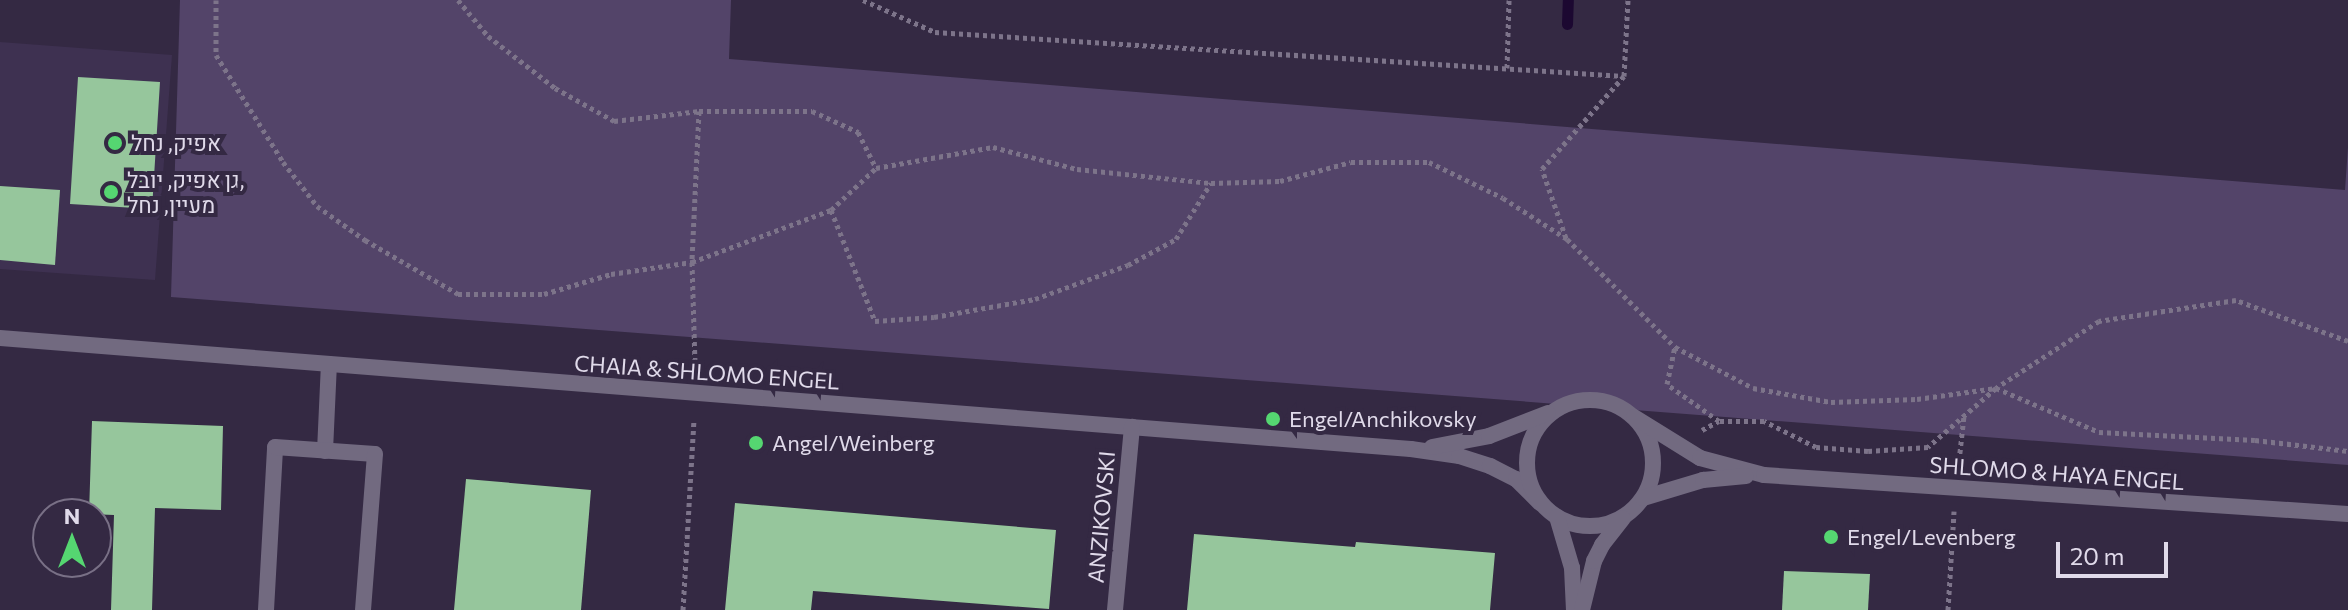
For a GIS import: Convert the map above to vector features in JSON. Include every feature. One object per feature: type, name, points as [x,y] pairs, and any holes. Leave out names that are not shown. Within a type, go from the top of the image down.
[{"type":"street","name":"CHAIA & SHLOMO ENGEL","points":[[0,338],[1411,449],[1459,456],[1490,466],[1516,479],[1540,503]]},
{"type":"street","points":[[325,451],[329,364]]},
{"type":"street","points":[[1582,610],[1602,545],[1643,498],[1652,477],[1653,456],[1647,435],[1634,417],[1615,404],[1597,400],[1575,401],[1554,410],[1539,425],[1529,445],[1526,462],[1530,483],[1540,503],[1557,517],[1589,526],[1611,523],[1630,512]]},
{"type":"street","name":"CHAIA & SHLOMO ENGEL","points":[[1411,449],[1489,436],[1554,410]]},
{"type":"street","name":"SHLOMO & HAYA ENGEL","points":[[1634,417],[1700,458],[1764,475]]},
{"type":"street","name":"ANZIKOVSKI","points":[[1115,610],[1132,427]]},
{"type":"street","points":[[266,610],[275,447],[375,454],[363,610]]},
{"type":"street","name":"SHLOMO & HAYA ENGEL","points":[[1643,498],[1703,480],[1764,475],[2348,514]]},
{"type":"street","points":[[1557,517],[1572,568],[1574,610]]},
{"type":"path","points":[[458,0],[488,36],[521,62],[555,88],[614,121],[699,111],[812,111],[858,132],[876,168]]},
{"type":"path","points":[[863,0],[935,32],[1624,76]]},
{"type":"path","points":[[1507,68],[1509,0]]},
{"type":"path","points":[[1567,239],[1542,169],[1624,76],[1628,0]]},
{"type":"path","points":[[215,2],[216,55],[283,162],[317,206],[365,240],[458,294],[544,294],[611,274],[692,262],[831,210],[876,168],[993,147],[1077,169],[1211,183],[1280,181],[1351,162],[1429,162],[1503,198],[1567,239],[1675,347],[1753,388],[1831,402],[1917,399],[1996,388],[2099,432],[2255,440],[2348,451]]},
{"type":"path","points":[[683,610],[696,393],[692,262],[699,111]]},
{"type":"path","points":[[831,210],[875,321],[934,317],[1035,299],[1128,265],[1176,239],[1211,183]]},
{"type":"path","points":[[1675,347],[1667,384],[1719,421],[1764,421],[1816,447],[1868,451],[1928,447],[1996,388],[2099,321],[2236,300],[2348,341]]},
{"type":"shaded area","points":[[180,0],[731,0],[729,59],[2345,190],[2348,147],[2348,465],[171,297]]},
{"type":"shaded area","points":[[0,42],[172,55],[155,280],[0,269]]},
{"type":"building","name":"אפיק, נחל","points":[[78,77],[160,82],[152,209],[70,204]]},
{"type":"building","points":[[0,186],[60,190],[55,265],[0,260]]},
{"type":"building","points":[[92,421],[223,426],[221,510],[155,508],[152,610],[111,610],[112,498],[90,498]]},
{"type":"building","points":[[466,479],[591,490],[581,610],[454,610]]},
{"type":"building","points":[[735,503],[1056,530],[1049,609],[813,591],[811,610],[725,610]]},
{"type":"building","points":[[1194,534],[1355,547],[1356,542],[1495,553],[1490,610],[1187,610]]},
{"type":"building","points":[[1784,571],[1870,574],[1868,610],[1782,610]]},
{"type":"waterway","points":[[1567,24],[1568,0]]},
{"type":"place","name":"אפיק, נחל","points":[[115,143]]},
{"type":"place","name":"גן אפיק, יובל, מעיין, נחל","points":[[111,192]]},
{"type":"place","name":"Engel/Anchikovsky","points":[[1273,419]]},
{"type":"place","name":"Angel/Weinberg","points":[[756,443]]},
{"type":"place","name":"Engel/Levenberg","points":[[1831,537]]}]
